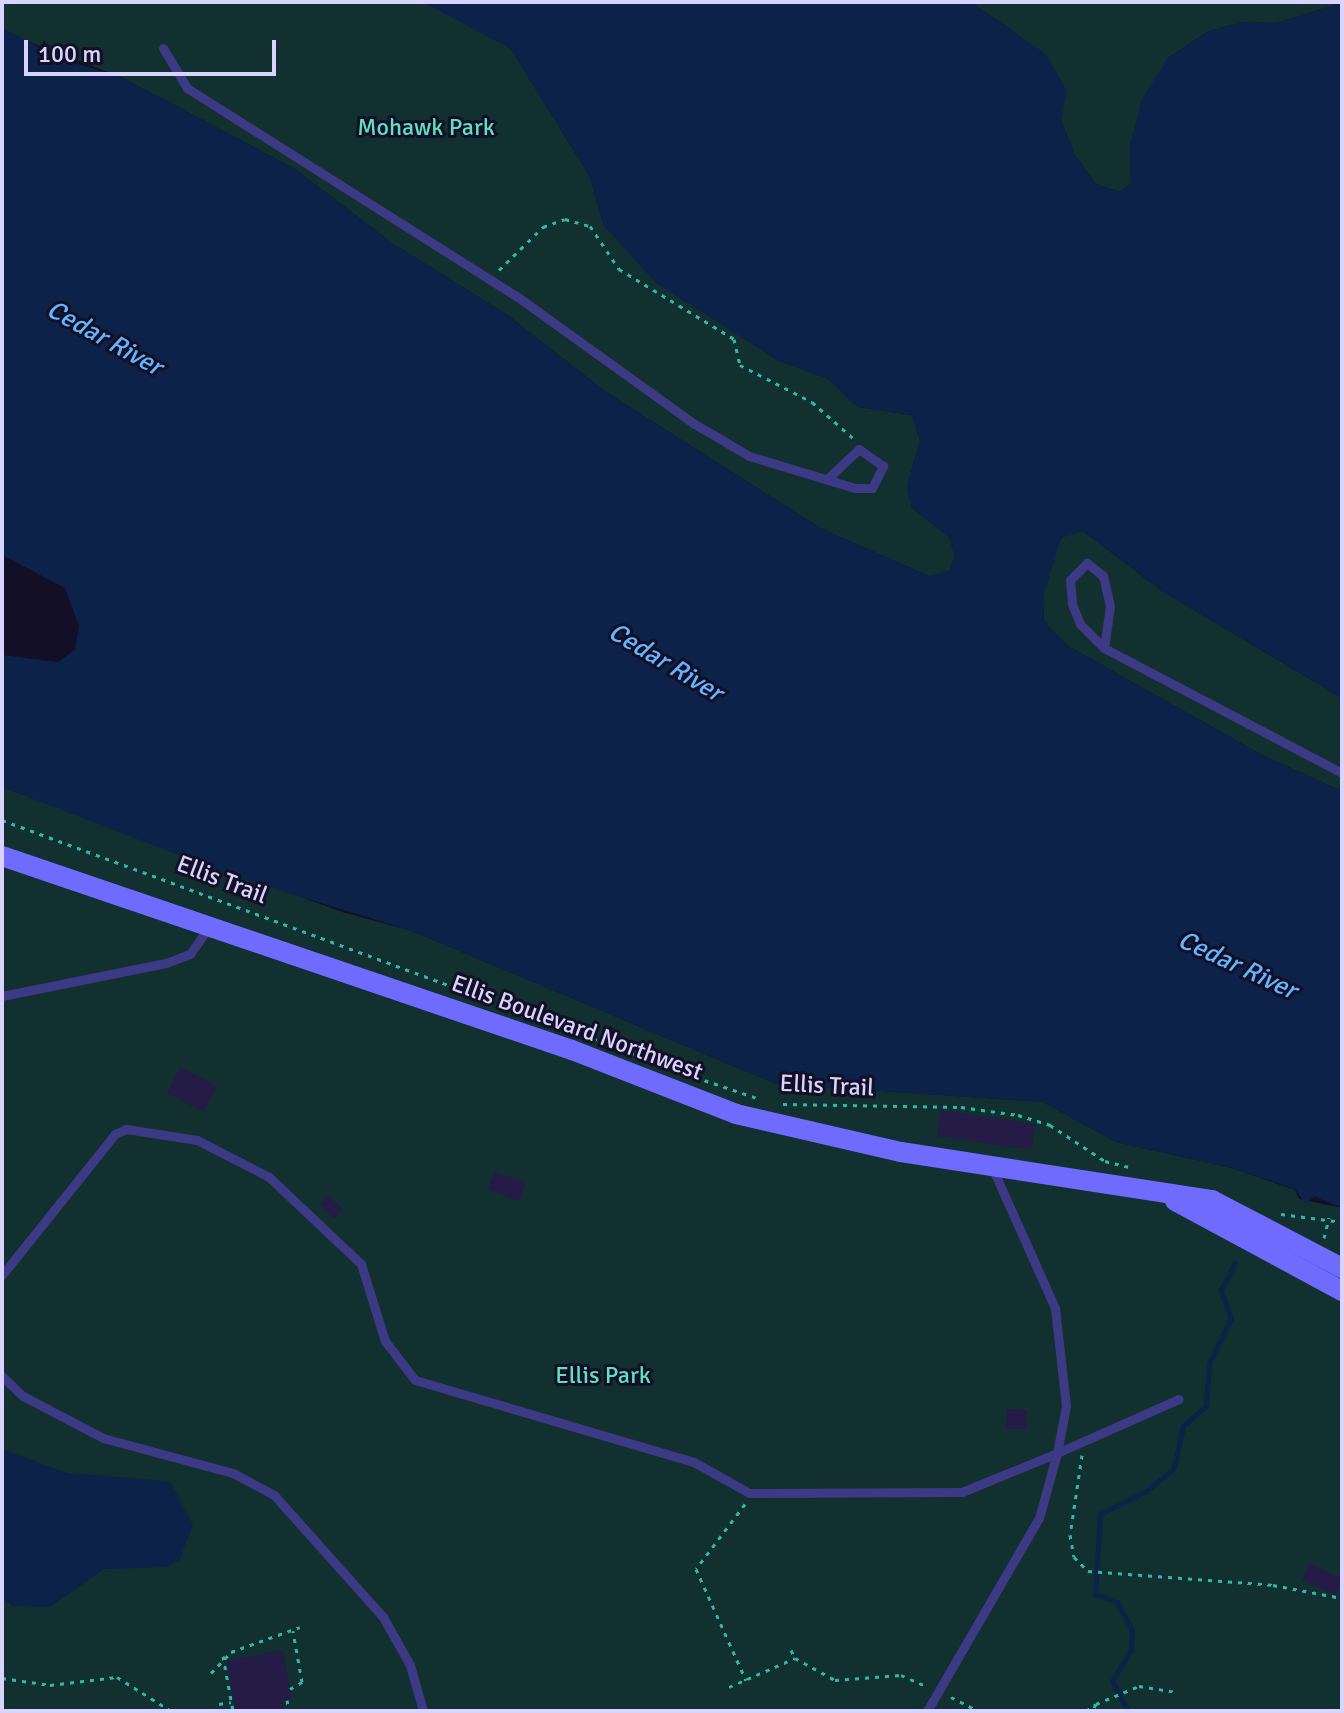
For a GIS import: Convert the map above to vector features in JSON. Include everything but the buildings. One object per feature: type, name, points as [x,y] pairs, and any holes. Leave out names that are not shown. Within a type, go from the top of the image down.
[{"type":"street","name":"Ellis Boulevard Northwest","points":[[2,856],[207,930],[572,1050],[736,1114],[813,1136],[990,1164],[1149,1180],[1230,1207],[1342,1268]]},
{"type":"street","name":"Ellis Boulevard Northwest","points":[[1149,1180],[1342,1291]]},
{"type":"lane","points":[[163,48],[187,88],[489,279],[693,423],[749,456],[855,488],[881,481],[876,456],[859,449],[827,479]]},
{"type":"lane","points":[[1104,648],[1110,606],[1103,576],[1087,563],[1070,580],[1072,604],[1080,624],[1104,648],[1342,773]]},
{"type":"lane","points":[[2,996],[166,963],[190,954],[207,930]]},
{"type":"lane","points":[[2,1275],[115,1134],[126,1129],[197,1140],[269,1177],[361,1264],[385,1341],[415,1380],[694,1462],[749,1493],[962,1492],[1179,1399]]},
{"type":"lane","points":[[927,1711],[1039,1518],[1057,1453],[1065,1383],[1055,1308],[990,1164]]},
{"type":"lane","points":[[2,1376],[23,1396],[103,1438],[233,1473],[274,1495],[383,1617],[410,1665],[423,1711]]},
{"type":"path","points":[[489,279],[543,227],[565,219],[590,226],[619,269],[734,339],[740,365],[848,427],[859,449]]},
{"type":"path","name":"Ellis Trail","points":[[2,820],[764,1100]]},
{"type":"path","name":"Ellis Trail","points":[[777,1104],[961,1107],[1018,1115],[1050,1125],[1105,1161],[1149,1180]]},
{"type":"path","points":[[1272,1212],[1342,1222]]},
{"type":"path","points":[[1323,1242],[1329,1218]]},
{"type":"path","points":[[1084,1441],[1070,1535],[1074,1557],[1088,1571],[1273,1585],[1342,1598]]},
{"type":"path","points":[[746,1680],[696,1569],[700,1556],[737,1519],[749,1493]]},
{"type":"path","points":[[211,1673],[223,1656],[300,1627]]},
{"type":"path","points":[[290,1689],[302,1682],[293,1631]]},
{"type":"path","points":[[791,1650],[795,1658],[835,1680],[901,1675],[979,1711]]},
{"type":"path","points":[[223,1656],[233,1711]]},
{"type":"path","points":[[729,1687],[795,1658]]},
{"type":"path","points":[[2,1678],[50,1685],[117,1677],[171,1711]]},
{"type":"path","points":[[1086,1711],[1139,1686],[1175,1692]]},
{"type":"path","points":[[287,1700],[289,1711]]},
{"type":"path","points":[[219,1704],[232,1702]]},
{"type":"path","points":[[1092,1711],[1096,1704]]},
{"type":"green space","name":"Mohawk Park","points":[[2,2],[423,2],[458,16],[511,49],[590,177],[604,226],[678,294],[777,360],[828,379],[858,407],[912,415],[920,441],[907,487],[912,508],[949,537],[955,555],[950,571],[929,576],[822,529],[606,392],[506,314],[392,243],[295,169],[123,78],[11,35],[2,28]]},
{"type":"green space","points":[[970,2],[1342,3],[1276,23],[1242,22],[1207,32],[1168,58],[1130,145],[1131,183],[1120,192],[1096,184],[1074,154],[1061,120],[1066,91],[1013,31]]},
{"type":"green space","points":[[1073,531],[1083,531],[1162,591],[1342,698],[1342,791],[1264,756],[1068,646],[1044,621],[1043,597],[1048,566],[1061,538]]},
{"type":"green space","name":"Ellis Park","points":[[2,787],[342,912],[412,931],[776,1084],[1043,1102],[1116,1142],[1232,1168],[1295,1190],[1299,1199],[1342,1208],[1342,1711],[2,1711]]},
{"type":"water","name":"Cedar River","points":[[423,2],[970,2],[1046,54],[1067,91],[1061,120],[1074,154],[1096,184],[1119,192],[1131,183],[1130,145],[1142,99],[1168,58],[1207,32],[1242,22],[1276,23],[1342,3],[1342,698],[1162,591],[1083,531],[1061,538],[1043,597],[1044,621],[1068,646],[1264,756],[1342,791],[1342,1208],[1315,1197],[1305,1203],[1295,1189],[1232,1168],[1116,1142],[1043,1102],[776,1084],[412,931],[233,876],[2,787],[2,655],[58,662],[75,650],[79,626],[65,588],[2,555],[2,28],[60,58],[123,78],[295,169],[392,243],[506,314],[606,392],[822,529],[929,576],[950,570],[955,555],[949,537],[912,508],[907,487],[920,441],[912,415],[858,407],[828,379],[777,360],[656,283],[604,226],[590,177],[511,49]]},
{"type":"water","points":[[2,1449],[67,1473],[170,1481],[193,1525],[179,1560],[168,1567],[104,1569],[50,1607],[13,1606],[2,1598]]},
{"type":"waterway","points":[[1128,1711],[1112,1681],[1131,1649],[1132,1630],[1117,1602],[1095,1594],[1100,1514],[1146,1491],[1174,1468],[1183,1426],[1206,1406],[1209,1363],[1231,1318],[1221,1290],[1235,1262]]}]
